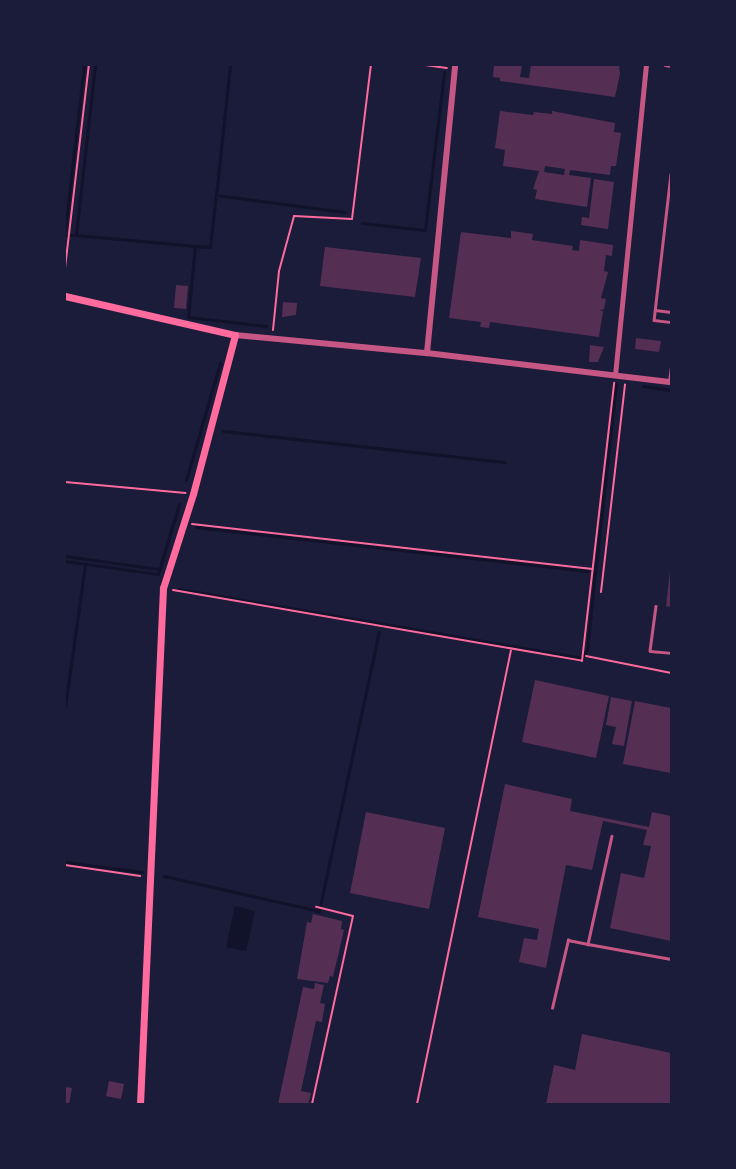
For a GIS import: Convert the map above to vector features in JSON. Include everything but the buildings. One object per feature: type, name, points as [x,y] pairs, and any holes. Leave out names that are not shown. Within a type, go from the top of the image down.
[{"type":"main road","points":[[65,296],[235,335],[193,494],[163,588],[140,1104]]},
{"type":"street","points":[[615,375],[646,65]]},
{"type":"street","points":[[427,353],[454,67]]},
{"type":"street","points":[[235,335],[427,353],[670,381]]},
{"type":"lane","points":[[665,65],[671,66]]},
{"type":"lane","points":[[671,174],[654,320],[671,322]]},
{"type":"lane","points":[[655,310],[671,312]]},
{"type":"lane","points":[[670,381],[671,366]]},
{"type":"lane","points":[[656,606],[650,651],[671,653]]},
{"type":"lane","points":[[588,944],[612,836]]},
{"type":"lane","points":[[552,1008],[568,940],[671,959]]},
{"type":"path","points":[[65,268],[89,65]]},
{"type":"path","points":[[272,338],[279,271],[294,216],[352,219],[371,65]]},
{"type":"path","points":[[425,65],[454,67]]},
{"type":"path","points":[[163,588],[582,661],[615,375]]},
{"type":"path","points":[[601,592],[626,377]]},
{"type":"path","points":[[65,482],[193,494]]},
{"type":"path","points":[[183,524],[592,569]]},
{"type":"path","points":[[417,1104],[511,650]]},
{"type":"path","points":[[586,656],[671,673]]},
{"type":"path","points":[[65,865],[150,877]]},
{"type":"path","points":[[312,1104],[353,916],[316,907]]},
{"type":"shaded area","points":[[235,906],[255,911],[246,951],[226,947]]},
{"type":"waterway","points":[[65,230],[84,65]]},
{"type":"waterway","points":[[95,65],[76,235],[195,246]]},
{"type":"waterway","points":[[230,65],[216,195],[345,212]]},
{"type":"waterway","points":[[362,223],[425,230],[444,72]]},
{"type":"waterway","points":[[216,195],[210,247],[195,246],[188,317],[266,326]]},
{"type":"waterway","points":[[65,235],[76,235]]},
{"type":"waterway","points":[[186,480],[220,363]]},
{"type":"waterway","points":[[595,574],[616,383]]},
{"type":"waterway","points":[[643,386],[671,390]]},
{"type":"waterway","points":[[223,431],[504,462]]},
{"type":"waterway","points":[[65,561],[158,574],[179,504]]},
{"type":"waterway","points":[[196,527],[588,571]]},
{"type":"waterway","points":[[65,556],[158,569]]},
{"type":"waterway","points":[[65,707],[85,564]]},
{"type":"waterway","points":[[179,589],[582,658],[587,650],[595,573]]},
{"type":"waterway","points":[[164,876],[319,911],[379,632]]},
{"type":"waterway","points":[[65,862],[142,872]]}]
